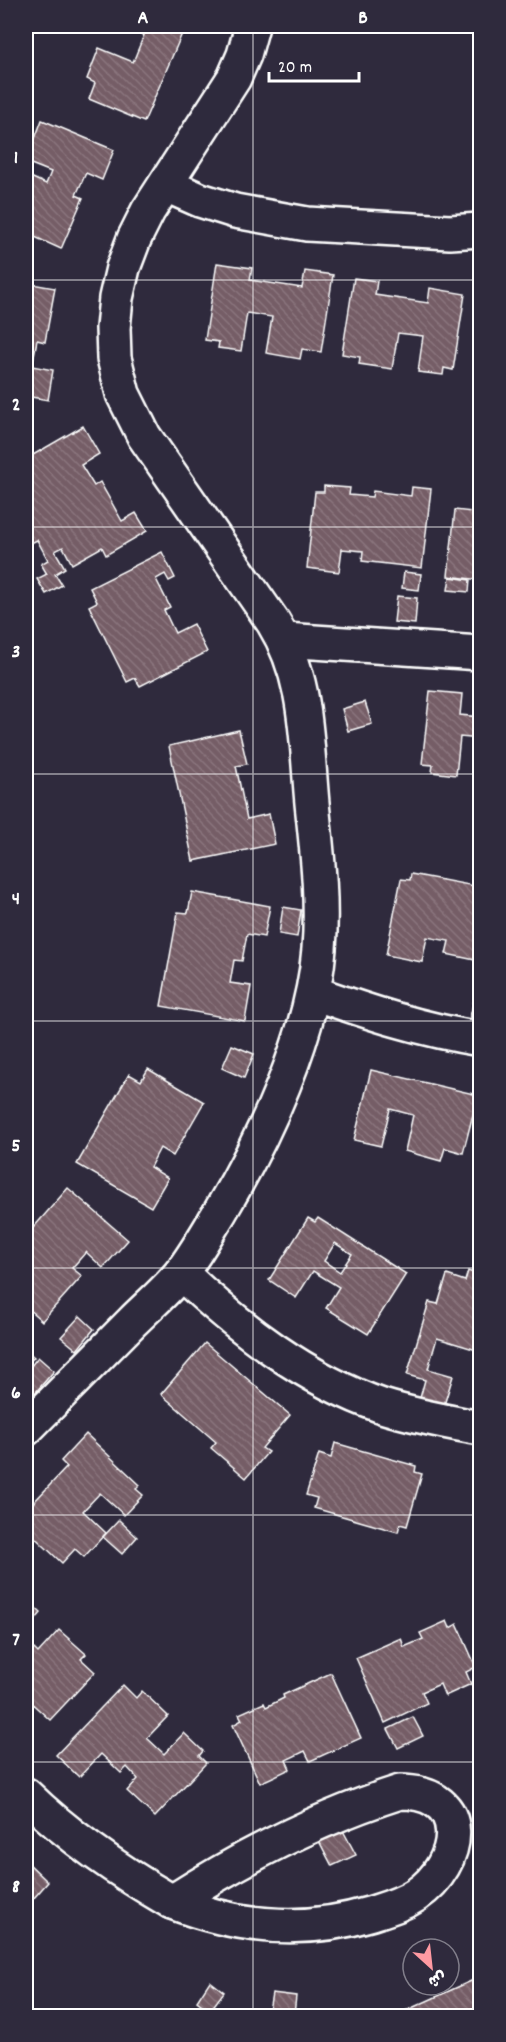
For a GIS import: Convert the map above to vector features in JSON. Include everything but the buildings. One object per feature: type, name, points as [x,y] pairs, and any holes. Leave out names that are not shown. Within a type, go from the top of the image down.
[{"type":"street","points":[[26,1430],[161,1296],[181,1273],[229,1196],[265,1125],[298,1047],[314,993],[321,905],[299,680],[284,640],[144,436],[131,413],[119,382],[114,358],[113,328],[116,298],[123,268],[134,239],[148,211],[234,78],[244,56],[252,26]]},
{"type":"street","points":[[166,185],[200,200],[270,219],[307,224],[450,232],[480,230]]},
{"type":"street","points":[[284,640],[480,653]]},
{"type":"street","points":[[314,993],[381,1017],[451,1035],[480,1039]]},
{"type":"street","points":[[181,1273],[216,1306],[254,1336],[294,1363],[337,1386],[381,1405],[414,1415],[480,1428]]},
{"type":"street","points":[[26,1795],[84,1846],[127,1876],[172,1902],[200,1913],[259,1925],[323,1924],[356,1918],[403,1903],[429,1884],[440,1872],[447,1858],[454,1832],[452,1821],[434,1800],[423,1795],[400,1792],[339,1813],[262,1848],[172,1902]]}]
